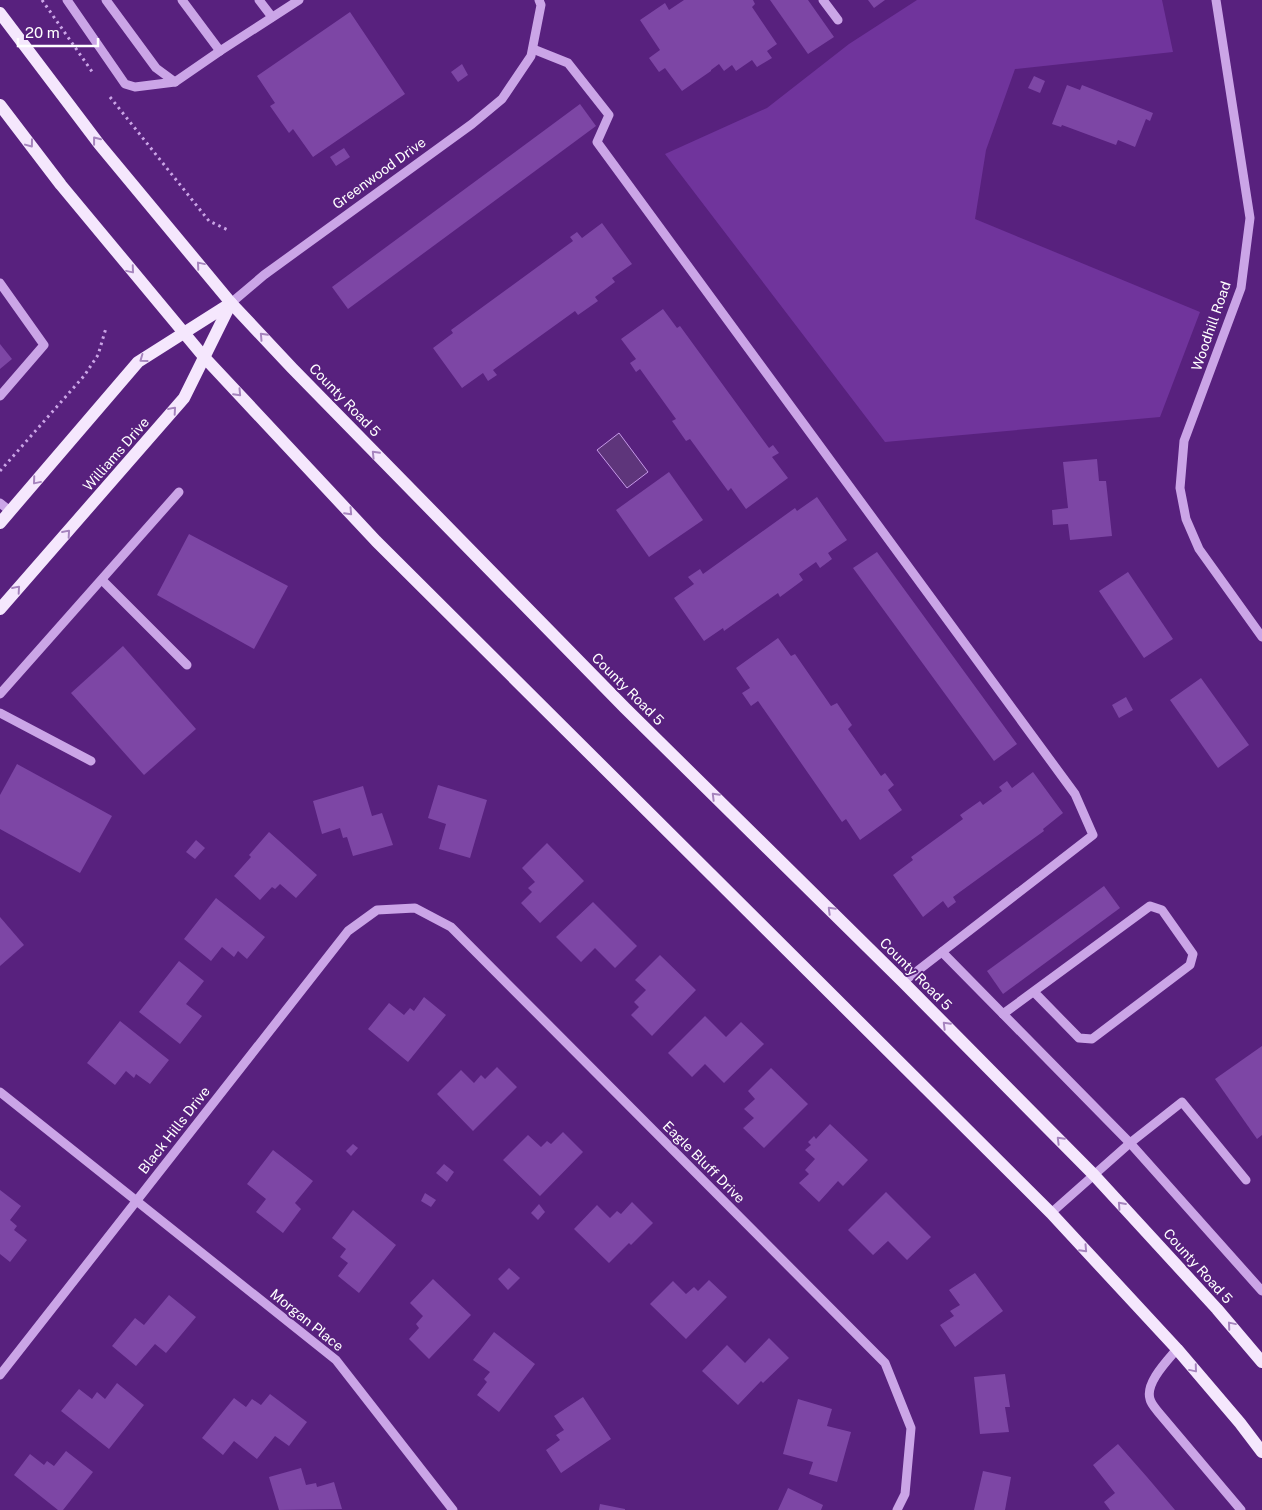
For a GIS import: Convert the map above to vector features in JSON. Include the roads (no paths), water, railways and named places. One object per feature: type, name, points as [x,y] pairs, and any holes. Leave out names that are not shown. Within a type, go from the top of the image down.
[{"type":"main road","name":"County Road 5","points":[[0,13],[99,144],[232,303],[292,368],[604,687],[903,982],[1094,1175],[1217,1309],[1262,1362]]},
{"type":"main road","points":[[0,105],[61,185],[204,357],[376,542],[1051,1213],[1177,1349],[1262,1452]]},
{"type":"main road","name":"Greenwood Drive","points":[[183,332],[232,303]]},
{"type":"main road","name":"Williams Drive","points":[[0,610],[184,398],[232,303]]},
{"type":"main road","points":[[0,523],[138,362],[183,332]]},
{"type":"street","points":[[67,0],[125,84],[135,87],[175,82],[299,0]]},
{"type":"street","points":[[106,0],[156,68],[175,82]]},
{"type":"street","points":[[182,0],[220,51]]},
{"type":"street","points":[[259,0],[272,17]]},
{"type":"street","name":"Greenwood Drive","points":[[232,303],[264,275],[472,124],[502,99],[531,56],[541,5],[539,0]]},
{"type":"street","points":[[823,0],[838,20]]},
{"type":"street","name":"Woodhill Road","points":[[1216,0],[1250,218],[1241,288],[1184,441],[1180,488],[1186,519],[1199,549],[1262,636]]},
{"type":"street","points":[[533,49],[568,63],[609,115],[597,142],[1075,794],[1093,835],[903,982]]},
{"type":"street","points":[[0,283],[44,345],[0,396]]},
{"type":"street","points":[[0,694],[179,492]]},
{"type":"street","points":[[0,503],[10,511]]},
{"type":"street","points":[[102,580],[187,664]]},
{"type":"street","points":[[0,713],[90,761]]},
{"type":"street","points":[[1003,1014],[1150,906],[1162,910],[1193,954],[1190,965],[1092,1040],[1079,1038],[1034,992]]},
{"type":"street","name":"Eagle Bluff Drive","points":[[377,910],[415,908],[451,927],[885,1363],[911,1428],[905,1494],[897,1510]]},
{"type":"street","name":"Black Hills Drive","points":[[0,1375],[348,931],[377,910]]},
{"type":"street","points":[[942,952],[1130,1143],[1262,1291]]},
{"type":"street","name":"Morgan Place","points":[[0,1092],[336,1360],[453,1510]]},
{"type":"street","points":[[1051,1213],[1130,1143],[1182,1102],[1246,1180]]},
{"type":"street","points":[[1177,1349],[1154,1377],[1149,1389],[1150,1400],[1241,1510]]}]
